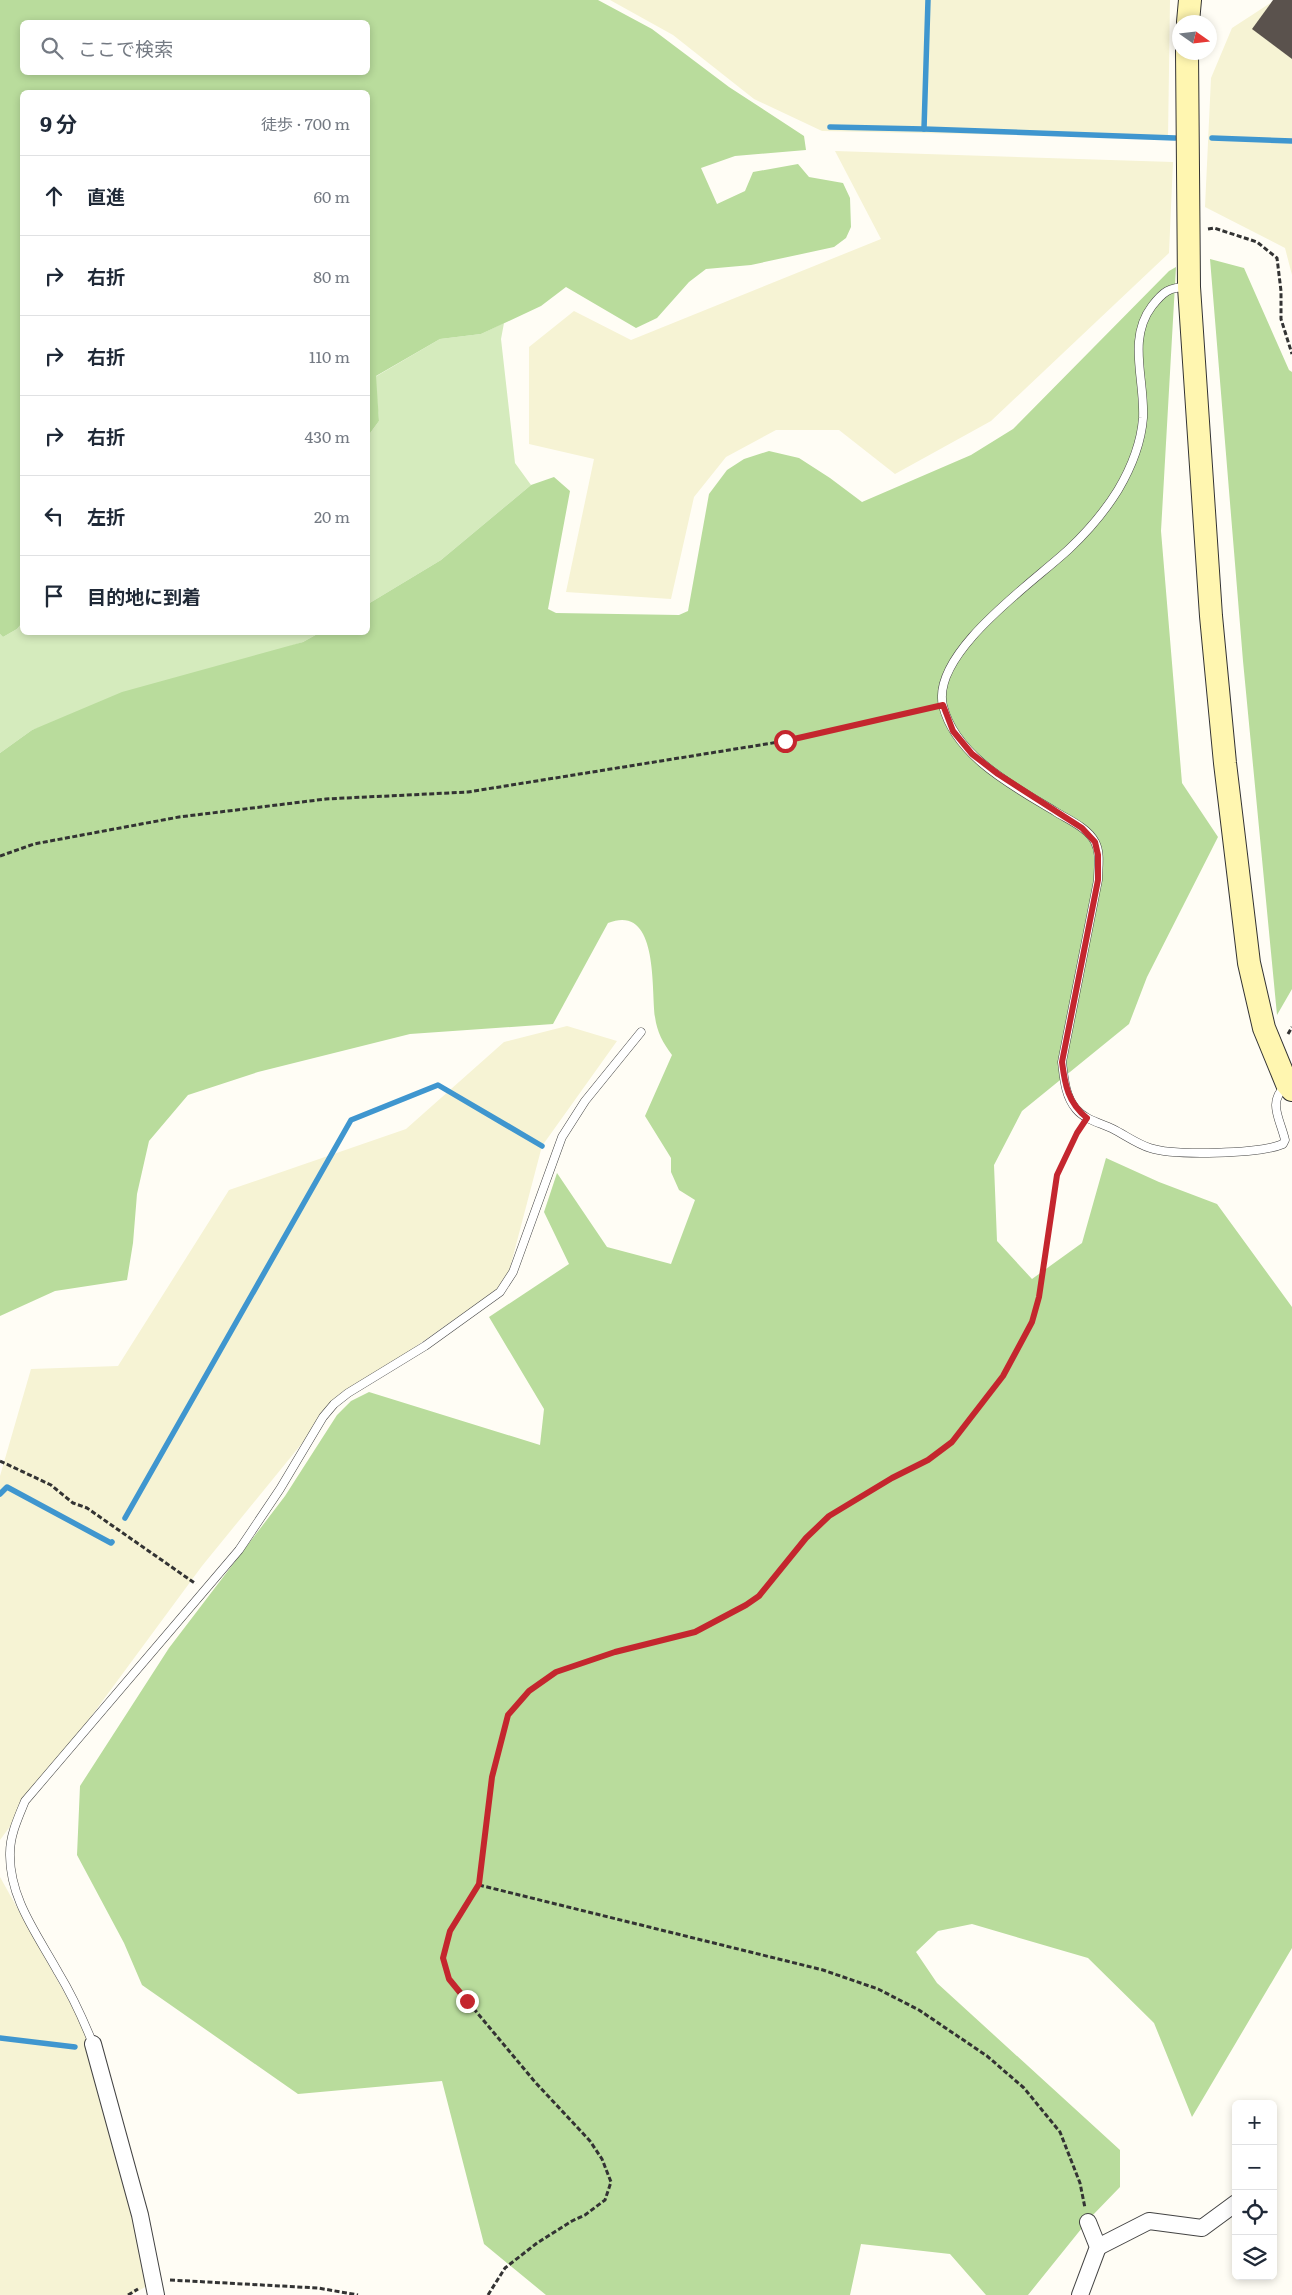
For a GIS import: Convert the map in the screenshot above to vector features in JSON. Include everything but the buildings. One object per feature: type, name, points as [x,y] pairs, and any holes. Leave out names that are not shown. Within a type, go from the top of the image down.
[{"type":"street","points":[[1189,15],[1190,0]]},
{"type":"street","points":[[1187,60],[1189,287],[1211,616],[1240,902],[1249,962],[1258,1003],[1272,1050],[1289,1087]]},
{"type":"street","points":[[93,2044],[140,2215],[155,2289]]},
{"type":"street","points":[[1098,2247],[1149,2221],[1202,2228],[1232,2206]]},
{"type":"street","points":[[1080,2295],[1098,2247],[1088,2222]]},
{"type":"lane","points":[[1189,287],[1175,287],[1163,292],[1145,316],[1141,326],[1138,341],[1142,418],[1136,453],[1116,493],[1069,549],[1004,604],[966,646],[953,663],[944,684],[943,705],[953,731],[972,754],[998,774],[1082,828],[1095,842],[1098,855],[1098,880],[1062,1062],[1065,1085],[1076,1110],[1087,1118],[1150,1148],[1175,1153],[1276,1147],[1283,1144],[1285,1140],[1278,1120],[1276,1099],[1279,1092],[1289,1087]]},
{"type":"lane","points":[[93,2044],[67,1987],[18,1900],[10,1865],[11,1838],[25,1801],[239,1550],[280,1489],[323,1417],[334,1404],[348,1393],[425,1346],[500,1292],[513,1272],[562,1136],[585,1101],[641,1032]]},
{"type":"path","points":[[1190,231],[1214,228],[1257,242],[1277,258],[1282,291],[1281,319],[1292,354]]},
{"type":"path","points":[[0,856],[34,844],[179,817],[326,800],[468,792],[785,741],[943,705]]},
{"type":"path","points":[[488,2295],[505,2268],[537,2243],[585,2215],[605,2200],[611,2182],[602,2159],[590,2141],[535,2082],[449,1979],[443,1958],[450,1931],[479,1884],[492,1777],[508,1715],[529,1691],[556,1672],[615,1652],[695,1632],[746,1605],[759,1596],[806,1538],[829,1516],[892,1478],[928,1460],[952,1442],[1003,1376],[1032,1322],[1039,1297],[1057,1175],[1077,1133],[1087,1118]]},
{"type":"path","points":[[0,1461],[51,1485],[72,1502],[87,1508],[205,1590]]},
{"type":"path","points":[[479,1884],[824,1970],[878,1989],[919,2010],[987,2056],[1024,2088],[1060,2132],[1080,2183],[1088,2222]]},
{"type":"path","points":[[155,2289],[163,2280],[318,2288],[358,2295]]},
{"type":"shaded area","points":[[610,0],[1170,0],[1168,138],[822,131],[754,99],[673,35]]},
{"type":"shaded area","points":[[1275,0],[1292,0],[1292,275],[1285,248],[1205,207],[1211,78],[1232,28]]},
{"type":"shaded area","points":[[835,151],[1173,162],[1169,253],[991,421],[895,474],[839,430],[776,430],[726,457],[694,497],[671,599],[566,592],[594,459],[529,444],[529,347],[574,311],[631,340],[881,239]]},
{"type":"shaded area","points":[[567,1026],[617,1041],[542,1146],[506,1283],[334,1404],[202,1566],[0,1840],[0,1476],[31,1369],[118,1366],[229,1190],[406,1129],[504,1042]]},
{"type":"shaded area","points":[[0,1877],[93,2044],[154,2282],[131,2295],[0,2295]]},
{"type":"green space","points":[[0,0],[598,0],[652,29],[729,87],[804,136],[806,150],[735,156],[701,168],[717,204],[745,191],[753,172],[798,164],[809,177],[843,183],[850,198],[851,227],[846,238],[834,247],[751,265],[706,269],[689,282],[657,318],[636,328],[566,287],[541,306],[481,334],[440,339],[376,376],[379,421],[370,433],[370,90],[20,90],[20,625],[3,637],[0,634]]},
{"type":"green space","points":[[1210,259],[1244,268],[1289,370],[1292,372],[1292,989],[1277,1015],[1243,661]]},
{"type":"green space","points":[[1176,267],[1161,531],[1182,783],[1218,837],[1147,977],[1129,1024],[1022,1111],[994,1165],[997,1241],[1032,1279],[1082,1243],[1106,1158],[1159,1182],[1217,1204],[1292,1307],[1292,1948],[1192,2117],[1154,2023],[1088,1958],[972,1924],[938,1931],[916,1952],[937,1983],[1120,2150],[1120,2187],[1090,2218],[1028,2295],[986,2295],[950,2254],[861,2244],[850,2295],[546,2295],[484,2244],[442,2081],[298,2094],[142,1985],[124,1943],[77,1855],[80,1786],[169,1648],[285,1496],[337,1415],[351,1401],[369,1392],[540,1445],[544,1409],[489,1317],[569,1264],[544,1212],[557,1173],[607,1247],[671,1264],[695,1200],[679,1190],[671,1172],[671,1158],[645,1116],[672,1055],[657,1028],[652,969],[644,936],[636,925],[624,920],[608,923],[553,1024],[410,1034],[258,1072],[188,1095],[149,1141],[137,1194],[133,1243],[127,1280],[55,1291],[0,1316],[0,753],[32,730],[122,692],[303,642],[315,635],[370,635],[370,603],[441,560],[531,485],[554,477],[570,491],[548,609],[556,613],[679,615],[688,611],[709,494],[727,470],[744,459],[769,451],[799,458],[862,502],[971,455],[1013,429],[1169,271]]},
{"type":"green space","points":[[504,323],[501,339],[515,463],[531,485],[441,560],[370,603],[370,433],[379,421],[375,377],[440,339],[481,334]]},
{"type":"green space","points":[[20,625],[20,635],[315,635],[303,642],[32,730],[0,753],[0,634],[3,637]]},
{"type":"waterway","points":[[924,129],[928,0]]},
{"type":"waterway","points":[[830,127],[1175,138]]},
{"type":"waterway","points":[[1212,138],[1292,141]]},
{"type":"waterway","points":[[125,1518],[351,1120],[438,1085],[542,1146]]},
{"type":"waterway","points":[[0,1494],[7,1487],[112,1542]]},
{"type":"waterway","points":[[0,2038],[75,2047]]},
{"type":"route","points":[[467,2001],[449,1979],[443,1958],[450,1931],[479,1884],[492,1777],[508,1715],[529,1691],[556,1672],[615,1652],[695,1632],[746,1605],[759,1596],[806,1538],[829,1516],[892,1478],[928,1460],[952,1442],[1003,1376],[1032,1322],[1044,1272],[1057,1175],[1077,1133],[1087,1118],[1076,1110],[1070,1100],[1065,1085],[1062,1062],[1098,880],[1098,855],[1095,842],[1082,828],[998,774],[972,754],[953,731],[943,705],[785,741]]}]
